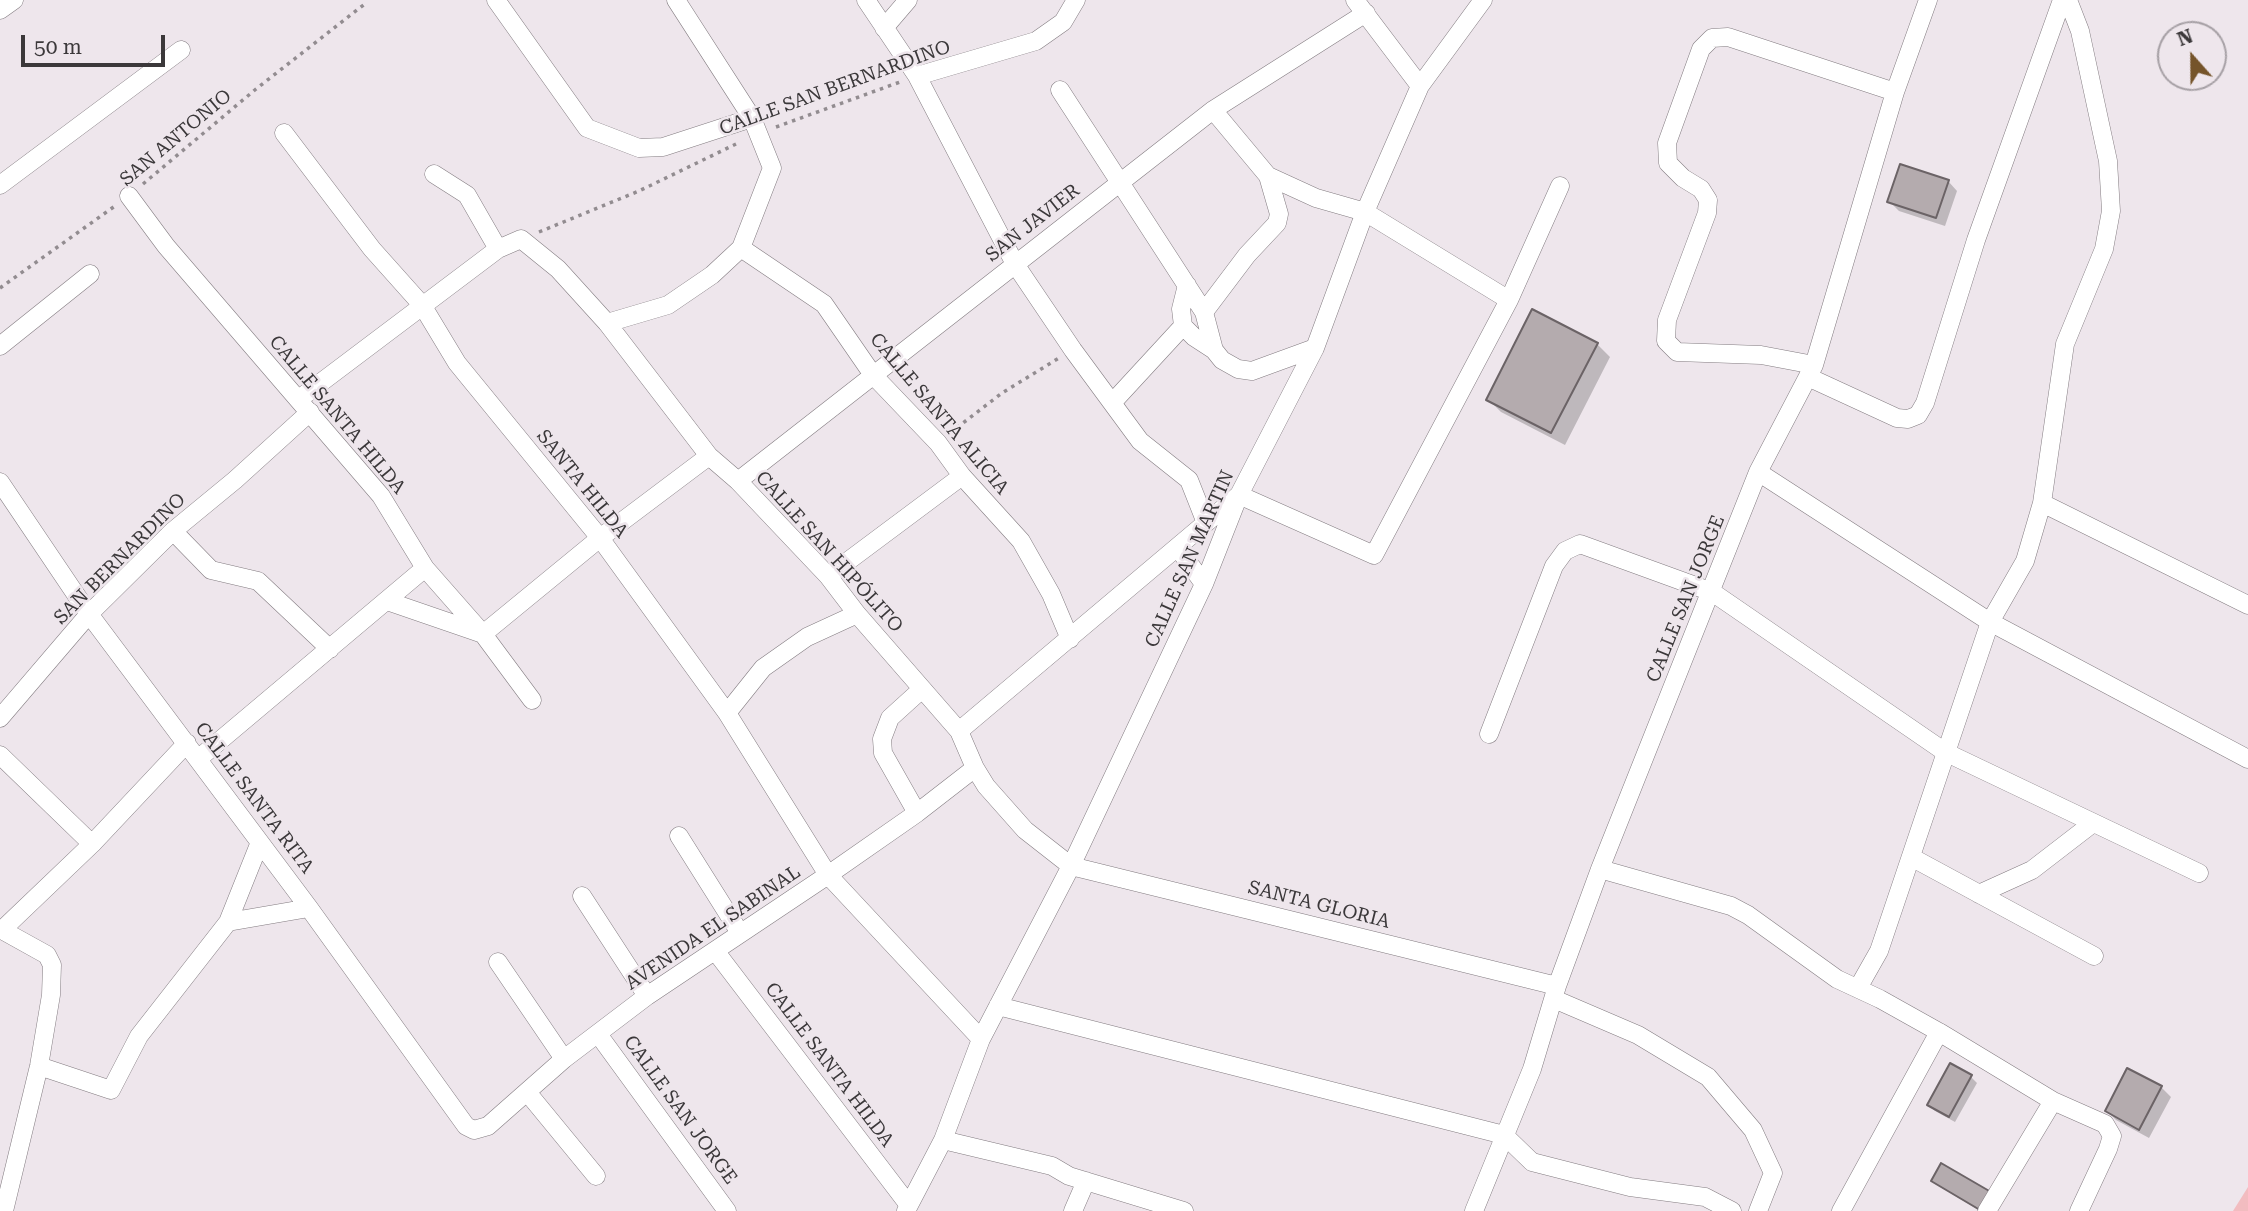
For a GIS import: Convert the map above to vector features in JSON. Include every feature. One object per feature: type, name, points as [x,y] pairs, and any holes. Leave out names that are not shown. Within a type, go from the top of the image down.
[{"type":"street","points":[[0,10],[14,0]]},
{"type":"street","points":[[496,0],[587,128],[639,148],[663,147],[755,126]]},
{"type":"street","points":[[607,323],[668,305],[712,275],[741,248],[772,168],[755,126],[677,0]]},
{"type":"street","points":[[866,0],[917,76],[1015,264],[1073,350],[1140,441],[1189,480],[1206,523]]},
{"type":"street","points":[[884,28],[908,0]]},
{"type":"street","name":"CALLE SAN BERNARDINO","points":[[917,76],[1036,41],[1062,22],[1076,0]]},
{"type":"street","name":"CALLE SAN MARTIN","points":[[907,1208],[943,1140],[981,1039],[1071,866],[1204,584],[1239,495],[1315,348],[1365,212],[1420,86],[1483,0]]},
{"type":"street","name":"CALLE SAN JORGE","points":[[1474,1211],[1532,1069],[1555,993],[1601,869],[1758,472],[1811,371],[1895,92],[1928,0]]},
{"type":"street","points":[[1895,92],[1728,37],[1712,38],[1701,49],[1667,143],[1668,163],[1683,178],[1701,189],[1708,200],[1707,213],[1667,320],[1666,341],[1677,352],[1761,355],[1811,371],[1897,418],[1908,419],[1918,415],[1925,403],[1976,240],[2062,0]]},
{"type":"street","points":[[1858,988],[1879,951],[1990,622],[2025,561],[2042,503],[2065,344],[2104,250],[2110,211],[2108,161],[2080,31],[2068,0]]},
{"type":"street","points":[[1360,7],[1420,86]]},
{"type":"street","name":"SAN JAVIER","points":[[738,481],[1213,110],[1360,7]]},
{"type":"street","points":[[0,185],[181,50]]},
{"type":"street","points":[[1060,90],[1204,312],[1214,350]]},
{"type":"street","points":[[1204,312],[1247,255],[1276,223],[1279,214],[1268,176],[1213,110]]},
{"type":"street","name":"SANTA HILDA","points":[[285,133],[372,249],[422,305],[457,363],[600,537],[727,713],[828,875],[981,1039]]},
{"type":"street","points":[[434,174],[467,195],[498,249]]},
{"type":"street","points":[[1268,176],[1316,198],[1365,212],[1509,300]]},
{"type":"street","points":[[959,732],[1239,495],[1374,555],[1509,300],[1560,186]]},
{"type":"street","name":"CALLE SANTA HILDA","points":[[129,196],[166,246],[381,496],[425,568],[483,634],[531,700]]},
{"type":"street","name":"SAN BERNARDINO","points":[[0,718],[89,614],[173,531],[235,480],[305,406],[422,305],[498,249],[521,239]]},
{"type":"street","name":"CALLE SAN HIPÓLITO","points":[[521,239],[558,269],[607,323],[709,456],[738,481],[828,576],[856,614],[959,732],[986,786],[1025,830],[1071,866]]},
{"type":"street","name":"CALLE SANTA ALICIA","points":[[741,248],[824,304],[873,375],[938,443],[962,476],[1021,541],[1051,594],[1070,639]]},
{"type":"street","points":[[0,346],[90,274]]},
{"type":"street","points":[[1187,285],[1181,309],[1183,326],[1238,369],[1252,371],[1315,348]]},
{"type":"street","points":[[1112,403],[1183,326]]},
{"type":"street","points":[[387,601],[483,634],[600,537],[709,456]]},
{"type":"street","points":[[1758,472],[1990,622],[2248,759]]},
{"type":"street","points":[[828,576],[962,476]]},
{"type":"street","name":"CALLE SANTA RITA","points":[[0,482],[89,614],[309,908],[466,1126],[474,1130],[481,1129]]},
{"type":"street","points":[[2042,503],[2248,605]]},
{"type":"street","points":[[173,531],[211,570],[258,581],[330,649]]},
{"type":"street","points":[[1489,734],[1554,566],[1565,551],[1580,544],[1712,592],[1945,752],[2199,873]]},
{"type":"street","points":[[1178,548],[1204,584]]},
{"type":"street","points":[[198,758],[425,568]]},
{"type":"street","points":[[727,713],[763,668],[807,637],[856,614]]},
{"type":"street","points":[[918,813],[883,753],[882,739],[890,718],[922,689]]},
{"type":"street","points":[[4,1211],[39,1066],[51,995],[52,965],[47,954],[1,929],[92,844],[187,743]]},
{"type":"street","points":[[0,755],[92,844]]},
{"type":"street","name":"AVENIDA EL SABINAL","points":[[481,1129],[488,1126],[564,1059],[647,996],[918,813],[975,768]]},
{"type":"street","points":[[1979,894],[2032,870],[2093,823]]},
{"type":"street","points":[[679,836],[740,933]]},
{"type":"street","points":[[39,1066],[111,1090],[139,1036],[229,922],[260,842]]},
{"type":"street","points":[[1911,857],[2094,956]]},
{"type":"street","name":"SANTA GLORIA","points":[[1071,866],[1555,993],[1638,1035],[1708,1077],[1753,1130],[1773,1173],[1758,1211]]},
{"type":"street","points":[[1601,869],[1731,906],[1748,915],[1837,979],[1939,1032],[2053,1101],[2105,1124],[2112,1136],[2079,1211]]},
{"type":"street","points":[[582,896],[647,996]]},
{"type":"street","points":[[229,922],[309,908]]},
{"type":"street","name":"CALLE SANTA HILDA","points":[[716,951],[907,1208]]},
{"type":"street","points":[[498,962],[564,1059]]},
{"type":"street","points":[[998,1006],[1504,1135],[1532,1162],[1630,1187],[1705,1197],[1732,1211]]},
{"type":"street","points":[[1841,1211],[1939,1032]]},
{"type":"street","name":"CALLE SAN JORGE","points":[[598,1034],[727,1211]]},
{"type":"street","points":[[527,1092],[596,1176]]},
{"type":"street","points":[[1987,1211],[2053,1101]]},
{"type":"street","points":[[943,1140],[1052,1166],[1069,1176],[1184,1211]]},
{"type":"street","points":[[1073,1211],[1086,1181]]},
{"type":"path","name":"SAN ANTONIO","points":[[0,288],[129,196],[256,89],[366,3]]},
{"type":"path","name":"CALLE SAN BERNARDINO","points":[[521,239],[639,191],[755,126],[917,76]]},
{"type":"path","points":[[938,443],[1002,393],[1073,350]]},
{"type":"shaded area","points":[[2248,1187],[2248,1211],[2233,1211]]},
{"type":"building","points":[[1900,164],[1949,180],[1936,218],[1887,202]]},
{"type":"building","points":[[1532,309],[1598,343],[1551,433],[1486,400]]},
{"type":"building","points":[[1950,1063],[1972,1075],[1949,1117],[1927,1105]]},
{"type":"building","points":[[2127,1068],[2162,1086],[2139,1130],[2105,1111]]},
{"type":"building","points":[[1941,1163],[1991,1192],[1980,1210],[1931,1181]]}]
